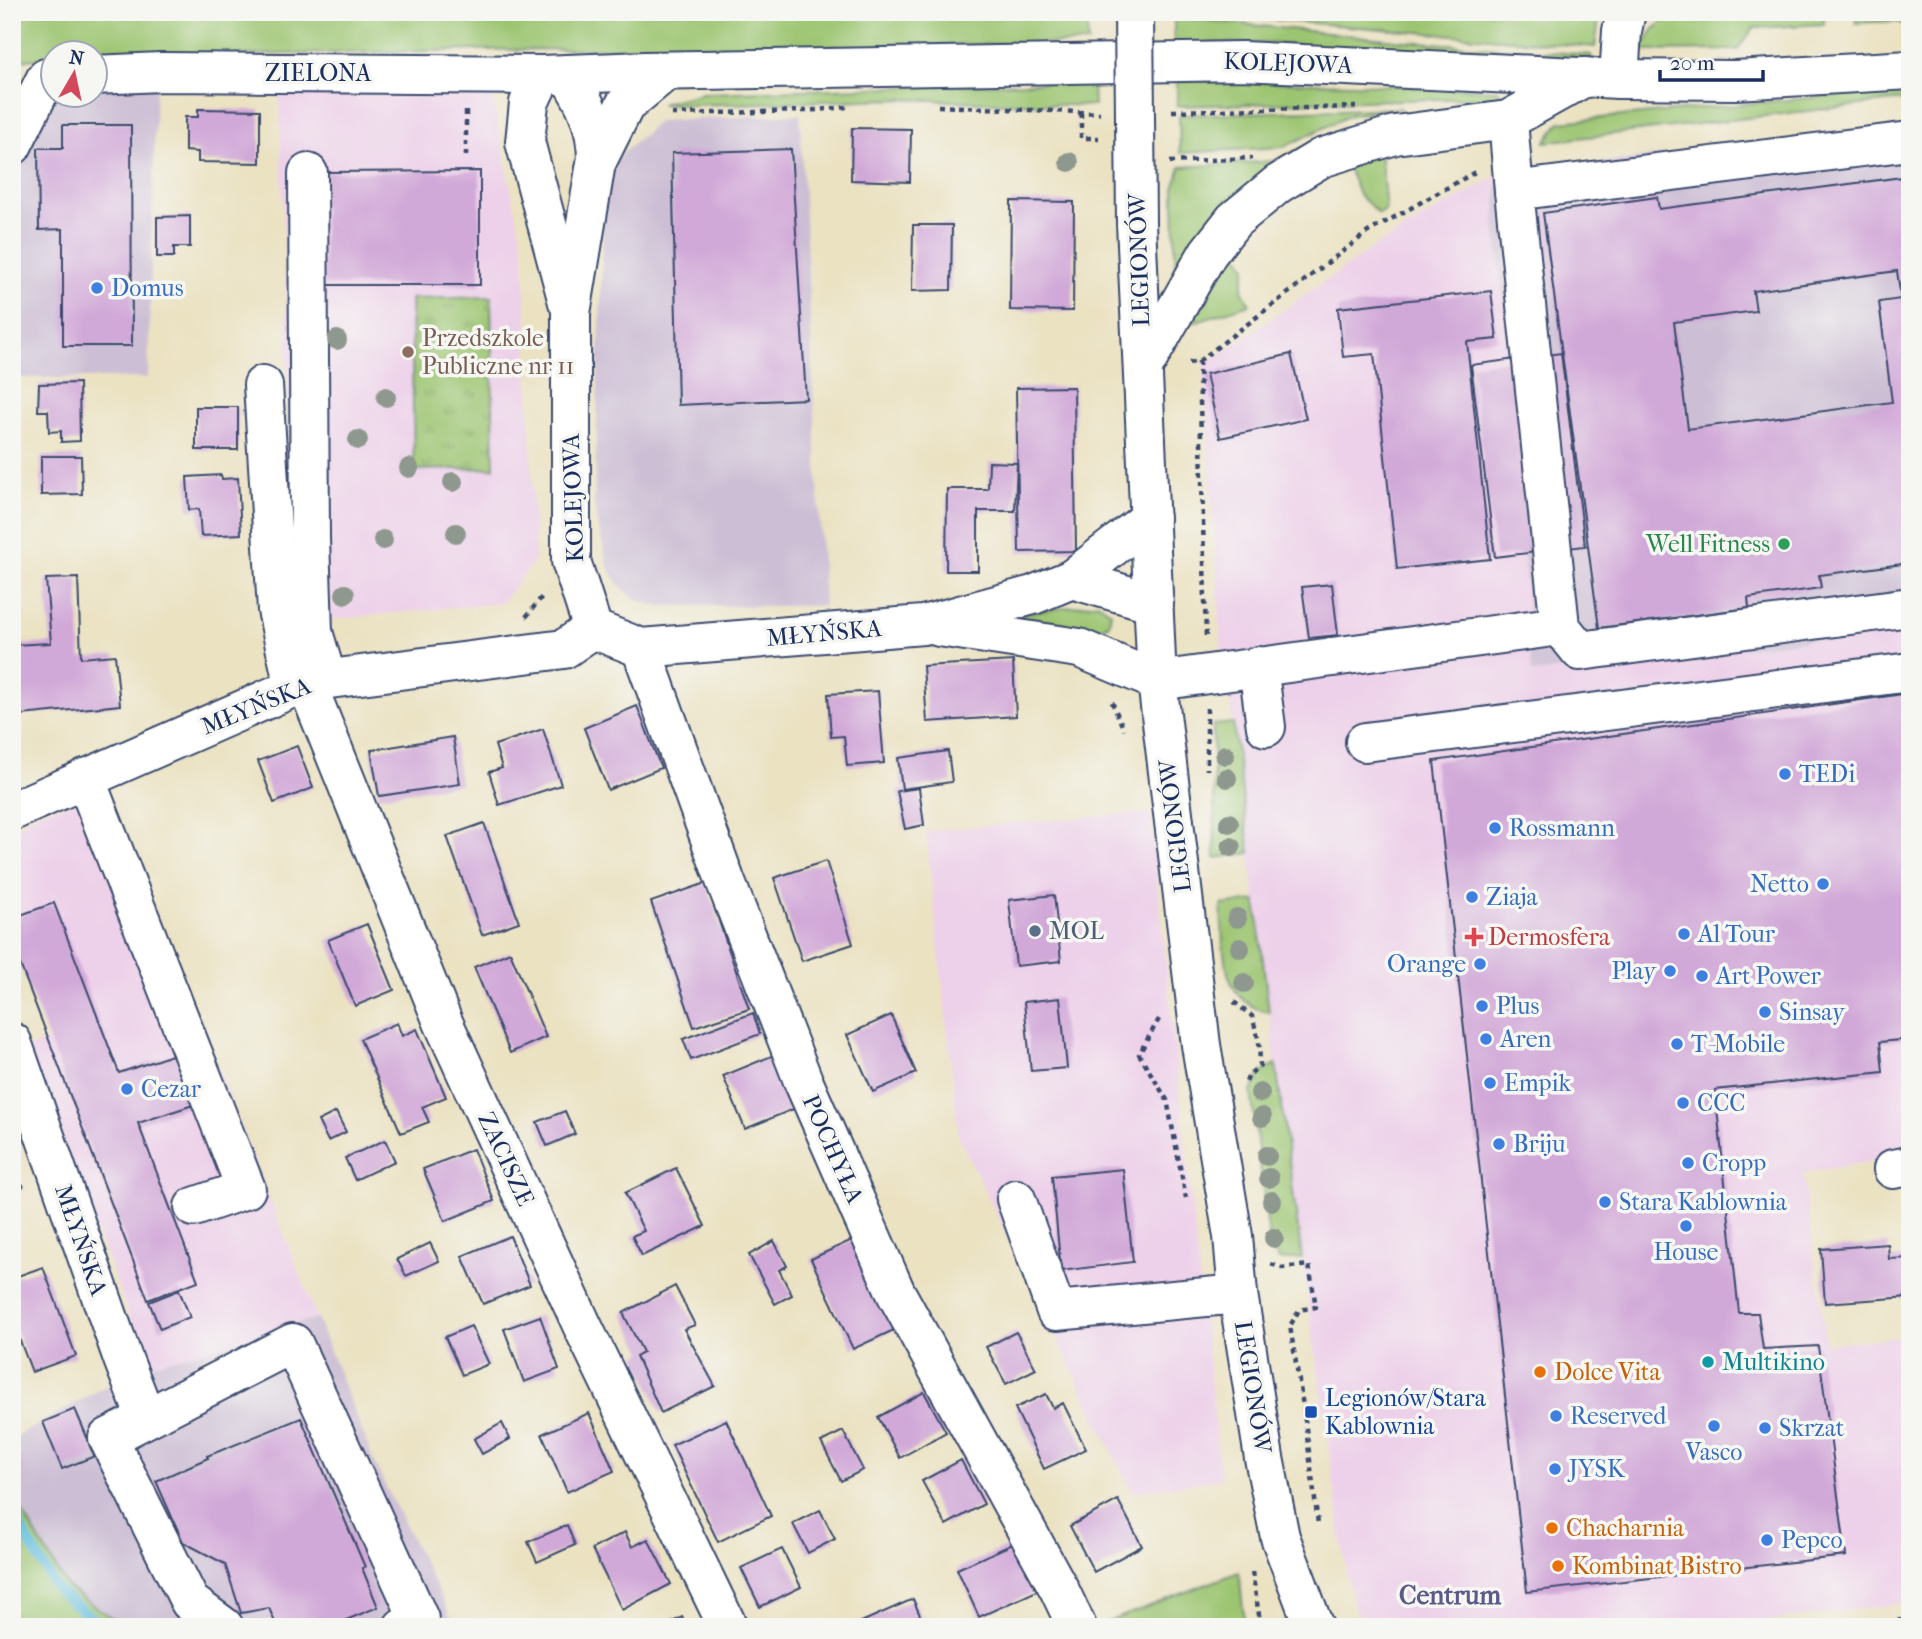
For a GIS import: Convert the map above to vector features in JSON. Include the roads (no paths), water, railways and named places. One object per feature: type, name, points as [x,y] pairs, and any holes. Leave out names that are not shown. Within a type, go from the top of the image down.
[{"type":"street","name":"LEGIONÓW","points":[[1134,12],[1136,223],[1157,681],[1199,1032],[1233,1236],[1238,1294],[1264,1458],[1280,1537],[1314,1627]]},
{"type":"street","points":[[1144,366],[1208,253],[1234,220],[1278,184],[1321,158],[1395,135],[1508,121],[1602,78],[1622,31],[1626,12]]},
{"type":"street","name":"KOLEJOWA","points":[[571,313],[525,142],[529,103],[554,74],[1241,61],[1602,78],[1735,80],[1910,70]]},
{"type":"street","name":"KOLEJOWA","points":[[597,161],[625,105],[666,71]]},
{"type":"street","name":"ZIELONA","points":[[108,74],[161,72],[554,74]]},
{"type":"street","name":"KOLEJOWA","points":[[554,74],[581,94],[592,118],[597,141],[597,161],[571,313],[571,561],[593,629]]},
{"type":"street","points":[[12,146],[37,77]]},
{"type":"street","points":[[1508,121],[1560,626],[1580,651],[1910,607]]},
{"type":"street","points":[[1513,175],[1910,141]]},
{"type":"street","points":[[308,173],[313,618],[309,683]]},
{"type":"street","points":[[264,385],[276,610],[309,683]]},
{"type":"street","name":"MŁYŃSKA","points":[[641,648],[923,625],[1033,595],[1072,579],[1150,518]]},
{"type":"street","points":[[1072,579],[1155,614]]},
{"type":"street","name":"MŁYŃSKA","points":[[1079,648],[1155,614]]},
{"type":"street","name":"MŁYŃSKA","points":[[923,625],[1079,648],[1157,681]]},
{"type":"street","points":[[1157,681],[1560,626]]},
{"type":"street","points":[[593,629],[641,648]]},
{"type":"street","name":"MŁYŃSKA","points":[[12,811],[309,683],[564,649],[593,629]]},
{"type":"street","name":"POCHYŁA","points":[[641,648],[725,880],[804,1083],[896,1293],[1059,1589],[1077,1627]]},
{"type":"street","points":[[1258,666],[1266,727]]},
{"type":"street","points":[[1365,742],[1910,672]]},
{"type":"street","name":"ZACISZE","points":[[309,683],[443,1022],[582,1325],[728,1627]]},
{"type":"street","points":[[85,778],[246,1189],[194,1207]]},
{"type":"street","name":"MŁYŃSKA","points":[[12,1042],[146,1418]]},
{"type":"street","points":[[1016,1199],[1056,1311],[1238,1294]]},
{"type":"street","points":[[224,1627],[190,1602],[108,1438],[293,1343],[419,1619],[403,1627]]},
{"type":"waterway","points":[[12,1513],[58,1591],[103,1627]]},
{"type":"place","name":"Domus","points":[[97,288]]},
{"type":"place","name":"Przedszkole Publiczne nr 11","points":[[408,352]]},
{"type":"place","name":"Well Fitness","points":[[1784,544]]},
{"type":"place","name":"TEDi","points":[[1785,774]]},
{"type":"place","name":"Rossmann","points":[[1495,828]]},
{"type":"place","name":"Netto","points":[[1823,884]]},
{"type":"place","name":"Ziaja","points":[[1472,897]]},
{"type":"place","name":"MOL","points":[[1035,931]]},
{"type":"place","name":"Al Tour","points":[[1684,934]]},
{"type":"place","name":"Dermosfera","points":[[1474,937]]},
{"type":"place","name":"Orange","points":[[1480,964]]},
{"type":"place","name":"Play","points":[[1670,971]]},
{"type":"place","name":"Art Power","points":[[1702,976]]},
{"type":"place","name":"Plus","points":[[1482,1006]]},
{"type":"place","name":"Sinsay","points":[[1765,1012]]},
{"type":"place","name":"Aren","points":[[1486,1039]]},
{"type":"place","name":"T-Mobile","points":[[1677,1044]]},
{"type":"place","name":"Empik","points":[[1490,1083]]},
{"type":"place","name":"Cezar","points":[[127,1089]]},
{"type":"place","name":"CCC","points":[[1683,1103]]},
{"type":"place","name":"Briju","points":[[1499,1144]]},
{"type":"place","name":"Cropp","points":[[1688,1163]]},
{"type":"place","name":"Stara Kablownia","points":[[1605,1202]]},
{"type":"place","name":"House","points":[[1686,1226]]},
{"type":"place","name":"Multikino","points":[[1708,1362]]},
{"type":"place","name":"Dolce Vita","points":[[1540,1372]]},
{"type":"place","name":"Legionów/Stara Kablownia","points":[[1311,1412]]},
{"type":"place","name":"Reserved","points":[[1556,1416]]},
{"type":"place","name":"Vasco","points":[[1714,1426]]},
{"type":"place","name":"Skrzat","points":[[1765,1428]]},
{"type":"place","name":"JYSK","points":[[1555,1469]]},
{"type":"place","name":"Chacharnia","points":[[1552,1528]]},
{"type":"place","name":"Pepco","points":[[1767,1540]]},
{"type":"place","name":"Kombinat Bistro","points":[[1558,1566]]},
{"type":"district","name":"Centrum","points":[[1450,1595]]}]
